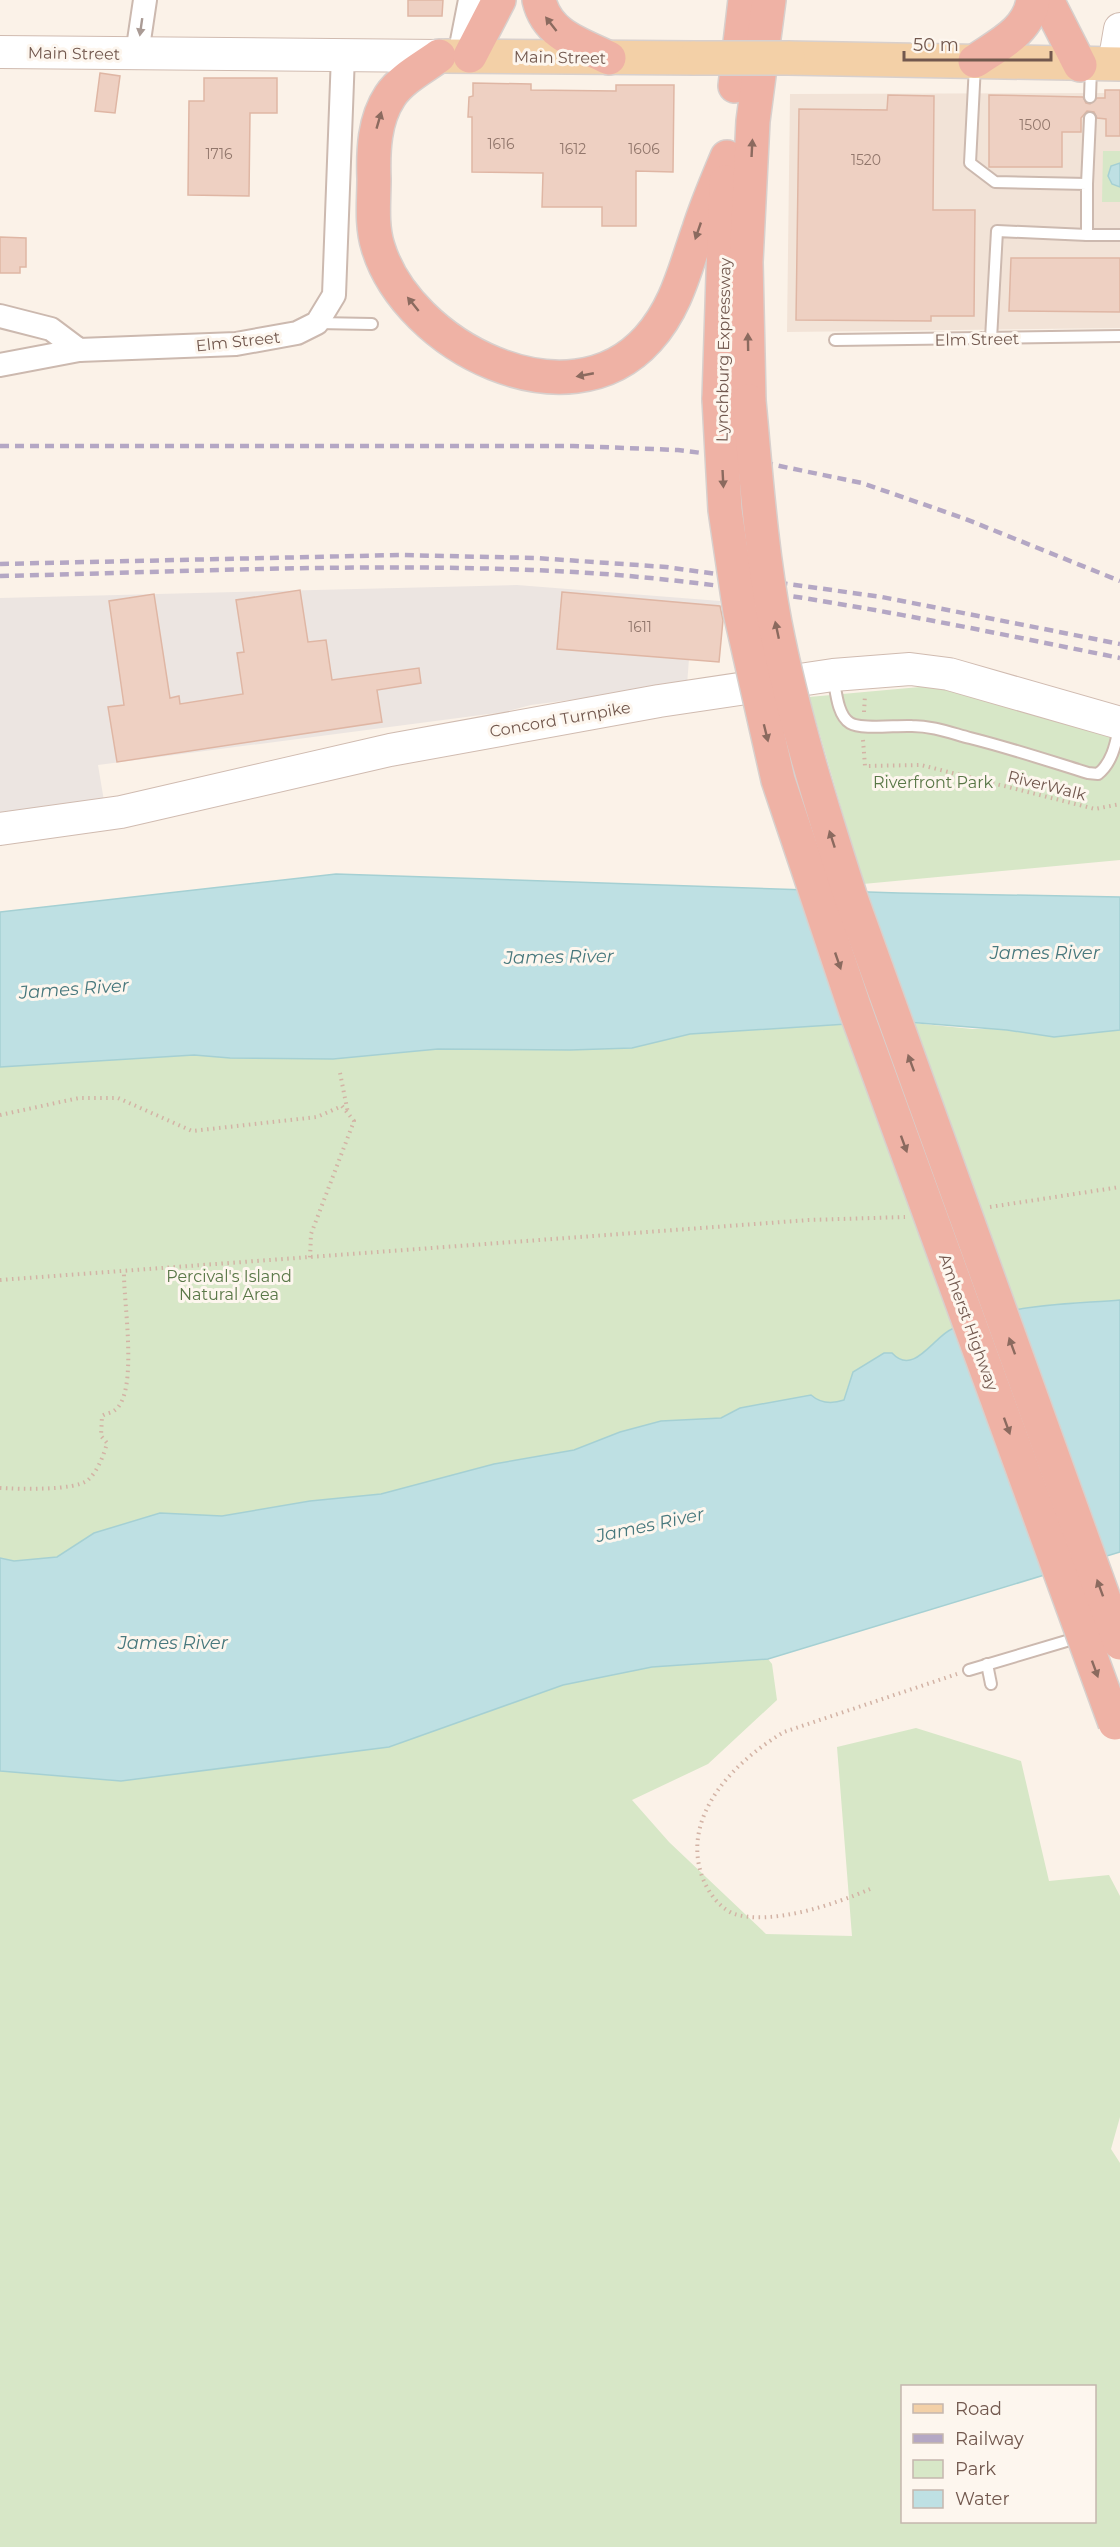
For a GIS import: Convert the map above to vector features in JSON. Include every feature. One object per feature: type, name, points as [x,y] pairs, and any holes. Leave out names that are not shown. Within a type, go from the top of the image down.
[{"type":"highway","points":[[465,56],[499,0]]},
{"type":"highway","points":[[520,0],[465,56],[391,93],[381,112],[376,131],[374,228],[378,248],[392,277],[417,310],[455,342],[507,368],[536,376],[562,379],[585,376],[622,362],[648,340],[670,310],[681,286],[698,230],[727,157]]},
{"type":"highway","points":[[539,0],[548,22],[560,34],[609,58]]},
{"type":"highway","name":"Lynchburg Expressway","points":[[745,0],[727,157],[734,400],[760,524],[775,622],[794,708],[819,798],[850,895]]},
{"type":"highway","name":"Lynchburg Expressway","points":[[769,0],[753,121],[746,262],[725,510],[742,623],[778,780],[818,906]]},
{"type":"highway","points":[[975,62],[1017,32],[1027,19],[1033,0]]},
{"type":"highway","points":[[1047,0],[1102,64]]},
{"type":"highway","points":[[1070,0],[1102,64]]},
{"type":"highway","name":"Amherst Highway","points":[[850,895],[1104,1636]]},
{"type":"highway","name":"Amherst Highway","points":[[818,906],[1117,1731]]},
{"type":"main road","name":"Main Street","points":[[465,56],[788,58],[1102,64]]},
{"type":"street","points":[[137,54],[145,0]]},
{"type":"street","points":[[465,56],[470,0]]},
{"type":"street","points":[[1102,64],[1120,29]]},
{"type":"street","name":"Main Street","points":[[0,52],[465,56]]},
{"type":"street","points":[[317,323],[334,295],[343,56]]},
{"type":"street","points":[[0,316],[51,329],[79,350]]},
{"type":"street","name":"Elm Street","points":[[0,365],[79,350],[236,344],[297,333],[317,323]]},
{"type":"street","name":"Concord Turnpike","points":[[0,829],[121,812],[390,750],[659,701],[833,675],[910,669],[949,674],[1120,724]]},
{"type":"lane","points":[[975,62],[970,163],[995,182],[1087,184]]},
{"type":"lane","points":[[1090,98],[1102,64]]},
{"type":"lane","points":[[1087,234],[1090,118]]},
{"type":"lane","points":[[991,339],[997,231],[1120,235]]},
{"type":"lane","points":[[317,323],[372,324]]},
{"type":"lane","name":"Elm Street","points":[[835,340],[1120,336]]},
{"type":"lane","points":[[833,675],[844,719],[862,727],[928,726],[993,743],[1088,773],[1098,774],[1105,768],[1120,724]]},
{"type":"lane","points":[[969,1670],[1104,1636],[1120,1624]]},
{"type":"lane","points":[[987,1664],[992,1684]]},
{"type":"path","name":"RiverWalk","points":[[862,727],[865,766],[921,765],[1095,809],[1120,804]]},
{"type":"path","points":[[340,1074],[348,1113]]},
{"type":"path","points":[[0,1115],[79,1098],[118,1098],[192,1131],[317,1117],[342,1106],[354,1121],[311,1234],[310,1258]]},
{"type":"path","points":[[987,1208],[1120,1187]]},
{"type":"path","points":[[0,1280],[809,1220],[909,1217]]},
{"type":"path","points":[[0,1488],[81,1485],[90,1479],[104,1456],[107,1443],[101,1436],[102,1416],[116,1410],[123,1395],[128,1372],[130,1345],[123,1294],[124,1271]]},
{"type":"path","points":[[870,1889],[818,1908],[783,1915],[747,1917],[732,1912],[718,1904],[708,1891],[700,1870],[697,1850],[703,1816],[720,1786],[738,1765],[759,1746],[784,1732],[969,1670]]},
{"type":"shaded area","points":[[1120,93],[1120,328],[787,332],[790,94]]},
{"type":"shaded area","points":[[517,585],[720,601],[716,659],[689,659],[687,685],[531,705],[504,712],[98,765],[104,801],[0,815],[0,598]]},
{"type":"green space","points":[[1103,151],[1120,151],[1120,202],[1102,202]]},
{"type":"green space","name":"Riverfront Park","points":[[942,685],[1120,732],[1120,860],[863,884],[809,697]]},
{"type":"green space","name":"Percival's Island Natural Area","points":[[894,1021],[972,1029],[1120,1030],[1120,1300],[1040,1306],[991,1317],[952,1329],[924,1353],[908,1361],[884,1353],[849,1383],[844,1400],[840,1402],[740,1408],[721,1418],[661,1421],[620,1432],[574,1450],[494,1464],[381,1494],[310,1501],[222,1516],[160,1513],[94,1533],[57,1557],[14,1561],[0,1558],[0,1067],[194,1055],[230,1058],[333,1059],[438,1049],[632,1048],[690,1034]]},
{"type":"green space","points":[[768,1659],[772,1664],[777,1700],[708,1764],[632,1800],[669,1842],[766,1934],[852,1936],[837,1747],[916,1728],[1021,1761],[1049,1881],[1109,1875],[1120,1896],[1120,2117],[1111,2149],[1120,2163],[1120,2547],[0,2547],[0,1771],[121,1781],[389,1747],[563,1685],[652,1667]]},
{"type":"water","points":[[1120,163],[1120,187],[1112,184],[1108,176],[1111,166]]},
{"type":"water","name":"James River","points":[[336,874],[899,893],[1120,897],[1120,1030],[1054,1037],[1007,1030],[894,1021],[690,1034],[632,1048],[438,1049],[333,1059],[230,1058],[194,1055],[0,1067],[0,912]]},
{"type":"water","name":"James River","points":[[1120,1300],[1120,1552],[768,1659],[652,1667],[563,1685],[389,1747],[121,1781],[0,1771],[0,1558],[14,1561],[57,1557],[94,1533],[160,1513],[222,1516],[310,1501],[381,1494],[494,1464],[574,1450],[620,1432],[661,1421],[721,1418],[740,1408],[811,1395],[822,1401],[840,1401],[844,1400],[853,1372],[884,1353],[892,1353],[900,1359],[916,1358],[952,1329],[1018,1309]]},
{"type":"building","points":[[408,0],[443,0],[442,16],[408,16]]},
{"type":"building","points":[[100,73],[120,76],[115,113],[95,111]]},
{"type":"building","points":[[204,78],[277,78],[277,113],[250,113],[249,196],[188,195],[189,101],[204,101]]},
{"type":"building","points":[[473,83],[531,84],[531,90],[616,91],[616,85],[674,85],[673,172],[636,171],[636,226],[602,226],[602,207],[542,207],[543,173],[472,172],[472,117],[468,117],[469,97],[473,96]]},
{"type":"building","points":[[1105,90],[1120,90],[1120,136],[1106,136],[1106,119],[1097,118],[1094,112],[1087,111],[1081,118],[1081,132],[1062,132],[1062,167],[989,167],[989,95],[1083,97],[1086,103],[1090,104],[1097,98],[1105,98]]},
{"type":"building","points":[[888,95],[934,96],[933,210],[975,210],[974,316],[931,316],[931,321],[796,320],[799,109],[887,110]]},
{"type":"building","points":[[0,237],[26,238],[26,267],[20,267],[20,273],[0,273]]},
{"type":"building","points":[[1011,258],[1120,258],[1120,312],[1009,311]]},
{"type":"building","points":[[300,590],[308,642],[326,640],[332,680],[419,668],[421,683],[377,690],[382,722],[117,762],[108,707],[124,705],[109,601],[154,594],[170,698],[179,696],[180,704],[243,694],[237,653],[244,652],[236,600]]},
{"type":"building","points":[[562,592],[720,606],[723,620],[719,662],[557,649]]},
{"type":"railway","points":[[0,446],[573,446],[678,450],[741,458],[862,483],[963,518],[1120,581]]},
{"type":"railway","points":[[0,564],[400,555],[536,558],[666,567],[882,597],[1120,644]]},
{"type":"railway","points":[[0,576],[400,567],[606,574],[681,581],[828,602],[1120,658]]}]
